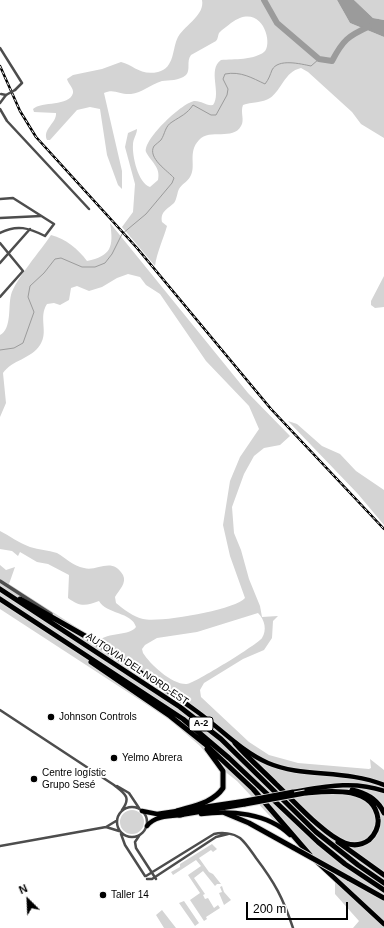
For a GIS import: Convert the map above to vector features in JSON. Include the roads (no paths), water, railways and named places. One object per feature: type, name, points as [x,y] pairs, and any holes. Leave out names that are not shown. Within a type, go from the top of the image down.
[{"type":"highway","points":[[0,588],[85,636],[173,693],[235,742],[316,821],[339,840],[354,845],[370,839],[376,830],[378,822],[372,806],[359,795],[340,791],[305,791]]},
{"type":"highway","name":"AUTOVIA DEL NORD-EST","points":[[0,588],[186,712],[221,739],[316,832],[384,883]]},
{"type":"highway","name":"AUTOVIA DEL NORD-EST","points":[[0,599],[84,655],[115,673],[196,729],[230,758],[318,842],[345,864],[384,890]]},
{"type":"highway","points":[[84,655],[93,664],[165,713],[194,735],[253,789],[310,855]]},
{"type":"highway","points":[[147,826],[151,821],[198,805],[220,793],[224,783],[224,777],[220,766],[194,735]]},
{"type":"highway","points":[[235,742],[267,762],[283,768],[344,774],[368,779],[384,785]]},
{"type":"highway","points":[[178,813],[346,784],[367,786],[384,791]]},
{"type":"highway","points":[[305,791],[344,790],[360,792],[374,799],[384,813]]},
{"type":"highway","points":[[141,810],[157,814],[224,813],[252,816],[269,821],[288,832],[343,888],[384,924]]},
{"type":"highway","points":[[224,813],[249,823],[384,898]]},
{"type":"highway","points":[[316,821],[328,835],[384,875]]},
{"type":"street","points":[[0,48],[22,83],[20,88],[6,95],[1,102]]},
{"type":"street","points":[[6,95],[0,93],[1,110],[7,121],[88,209]]},
{"type":"street","points":[[0,199],[13,198],[54,224],[46,236],[22,227],[0,232]]},
{"type":"street","points":[[0,218],[41,216]]},
{"type":"street","points":[[0,263],[30,229]]},
{"type":"street","points":[[0,243],[23,271],[0,297]]},
{"type":"street","points":[[0,581],[85,636]]},
{"type":"street","points":[[0,710],[114,785],[129,793],[147,818],[147,826],[136,839],[136,848],[155,877]]},
{"type":"street","points":[[0,846],[106,827],[116,821],[126,804],[127,799],[125,794],[114,785]]},
{"type":"street","points":[[122,810],[131,807],[141,810]]},
{"type":"street","points":[[116,821],[125,845],[147,878]]},
{"type":"street","points":[[106,827],[130,838],[139,836]]},
{"type":"street","points":[[147,878],[152,872],[214,834],[220,832],[230,834],[240,838],[270,876],[280,893],[293,928]]},
{"type":"street","points":[[147,878],[152,879],[216,837],[230,834]]},
{"type":"street","points":[[174,864],[173,862],[185,854],[185,852]]},
{"type":"waterway","points":[[264,0],[277,23],[319,59],[332,61],[339,48],[347,39],[370,26]]},
{"type":"waterway","points":[[0,350],[14,348],[23,343],[34,312],[28,297],[30,286],[44,273],[55,259],[61,258],[82,267],[95,267],[105,263],[112,254],[122,234],[146,214],[172,183],[174,178],[159,164],[153,155],[154,146],[161,140],[166,128],[170,124],[186,113],[193,105],[211,115],[216,115],[227,95],[228,89],[223,79],[225,74],[241,74],[265,84],[272,70],[279,64],[290,63],[311,66],[319,59]]},
{"type":"railway","points":[[0,66],[20,111],[36,137],[137,248],[271,409],[384,529]]},
{"type":"place","name":"Johnson Controls","points":[[51,717]]},
{"type":"place","name":"Yelmo Abrera","points":[[114,758]]},
{"type":"place","name":"Centre logístic Grupo Sesé","points":[[34,779]]},
{"type":"place","name":"Taller 14","points":[[103,895]]}]
